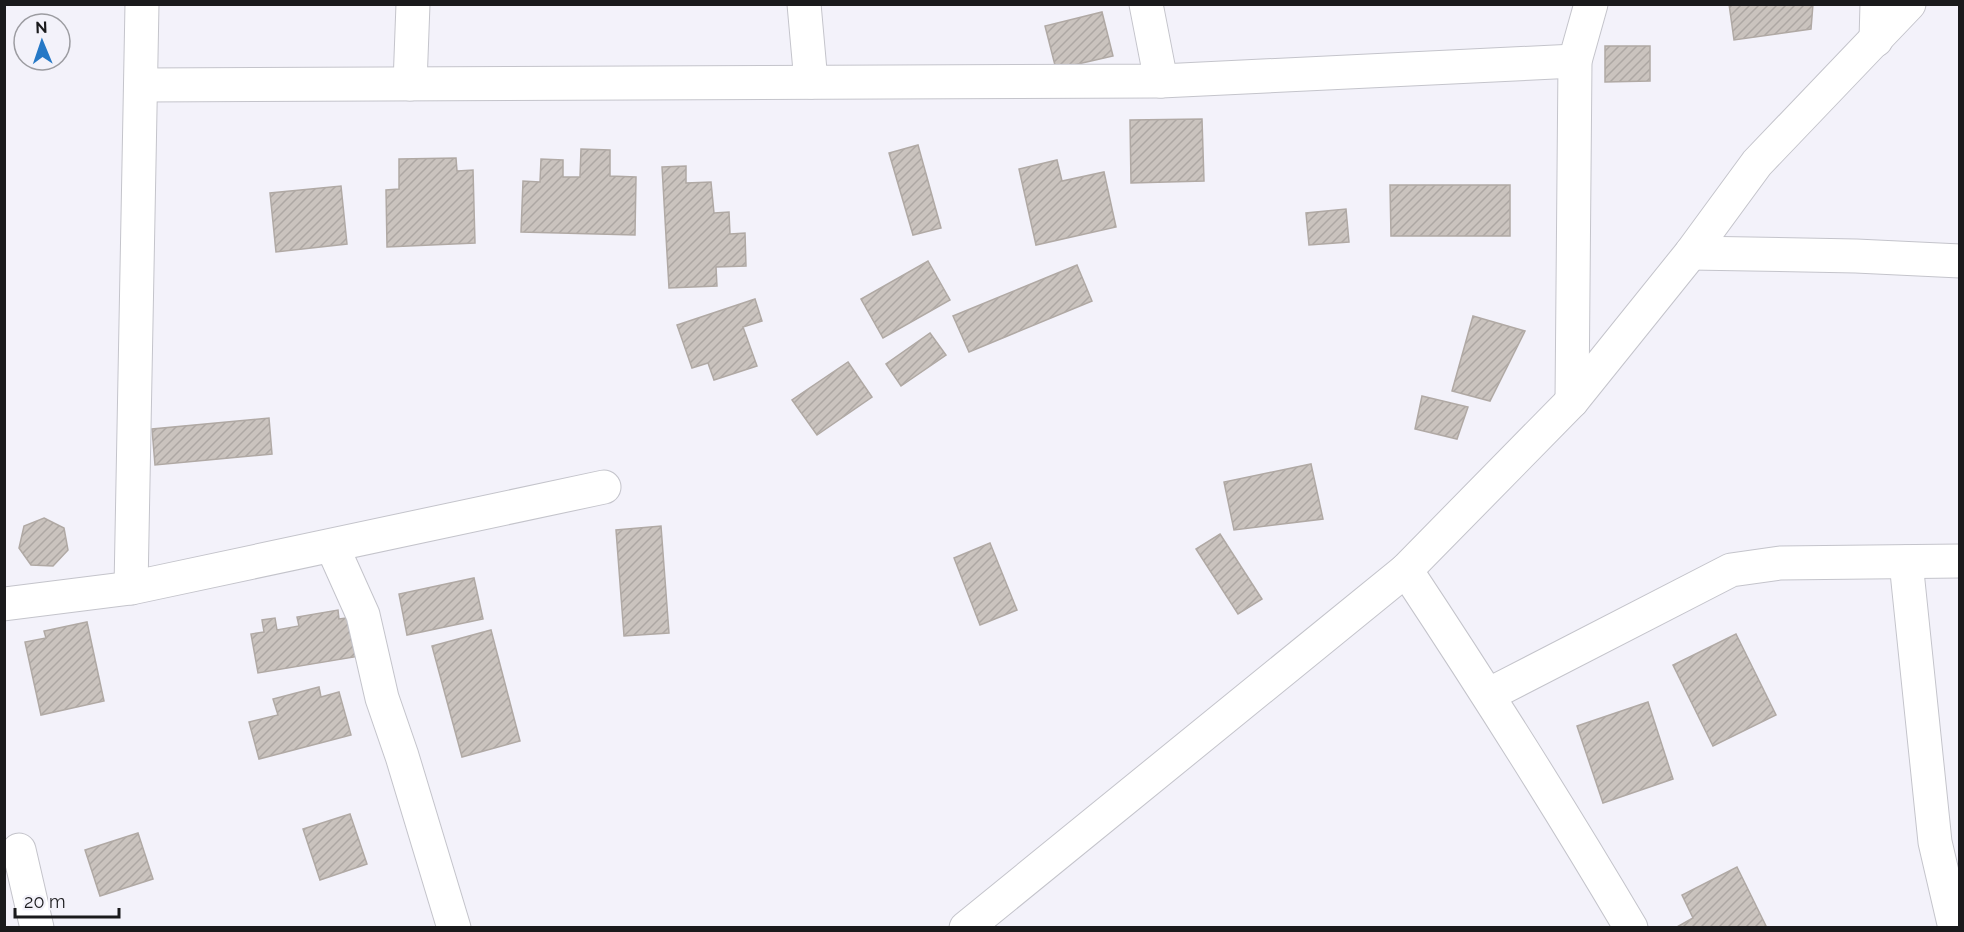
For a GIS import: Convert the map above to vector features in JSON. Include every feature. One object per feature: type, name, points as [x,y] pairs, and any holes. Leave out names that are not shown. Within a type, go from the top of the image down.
[{"type":"street","points":[[131,588],[142,4]]},
{"type":"street","points":[[410,84],[412,4]]},
{"type":"street","points":[[804,4],[811,82]]},
{"type":"street","points":[[1146,4],[1161,81]]},
{"type":"street","points":[[1572,401],[1575,61],[1591,4]]},
{"type":"street","points":[[1876,40],[1877,4]]},
{"type":"street","points":[[966,927],[1406,570],[1572,401],[1691,253],[1757,163],[1909,4]]},
{"type":"street","points":[[141,85],[1161,81],[1575,61]]},
{"type":"street","points":[[1691,253],[1856,256],[1959,261]]},
{"type":"street","points":[[4,604],[131,588],[604,487]]},
{"type":"street","points":[[332,546],[363,615],[382,698],[454,927]]},
{"type":"street","points":[[1488,694],[1731,570],[1780,563],[1959,561]]},
{"type":"street","points":[[1906,562],[1935,842],[1955,927]]},
{"type":"street","points":[[1406,570],[1488,694],[1631,927]]},
{"type":"street","points":[[18,850],[36,927]]},
{"type":"building","points":[[1729,4],[1813,4],[1811,29],[1734,40]]},
{"type":"building","points":[[1102,12],[1113,56],[1056,69],[1045,26]]},
{"type":"building","points":[[1605,46],[1650,46],[1650,81],[1605,82]]},
{"type":"building","points":[[1202,119],[1204,181],[1131,183],[1130,120]]},
{"type":"building","points":[[918,145],[941,228],[913,235],[889,153]]},
{"type":"building","points":[[581,149],[610,150],[610,176],[636,177],[635,235],[521,232],[523,181],[540,182],[541,159],[563,160],[563,177],[580,177]]},
{"type":"building","points":[[456,158],[457,171],[473,170],[475,243],[387,247],[386,190],[399,189],[399,159]]},
{"type":"building","points":[[1057,160],[1062,181],[1104,172],[1116,227],[1036,245],[1019,169]]},
{"type":"building","points":[[686,166],[686,183],[711,182],[714,213],[729,212],[730,234],[745,233],[746,266],[716,267],[717,286],[669,288],[662,167]]},
{"type":"building","points":[[1390,185],[1510,185],[1510,236],[1391,236]]},
{"type":"building","points":[[341,186],[347,244],[276,252],[270,193]]},
{"type":"building","points":[[1346,209],[1349,242],[1309,245],[1306,213]]},
{"type":"building","points":[[928,261],[950,300],[883,338],[861,299]]},
{"type":"building","points":[[1077,265],[1092,301],[969,352],[953,316]]},
{"type":"building","points":[[755,299],[762,321],[743,327],[757,366],[714,380],[708,363],[692,368],[677,325]]},
{"type":"building","points":[[1473,316],[1525,331],[1490,401],[1452,391]]},
{"type":"building","points":[[930,333],[946,355],[901,386],[886,364]]},
{"type":"building","points":[[848,362],[872,397],[817,435],[792,400]]},
{"type":"building","points":[[1422,396],[1468,407],[1457,439],[1415,429]]},
{"type":"building","points":[[269,418],[272,454],[155,465],[152,429]]},
{"type":"building","points":[[1311,464],[1323,519],[1234,530],[1224,482]]},
{"type":"building","points":[[44,518],[64,528],[68,550],[53,566],[31,565],[19,548],[24,526]]},
{"type":"building","points":[[661,526],[669,633],[624,636],[616,530]]},
{"type":"building","points":[[1220,534],[1262,599],[1238,614],[1196,549]]},
{"type":"building","points":[[990,543],[1017,610],[980,625],[954,558]]},
{"type":"building","points":[[474,578],[483,619],[407,635],[399,594]]},
{"type":"building","points":[[338,610],[339,619],[353,617],[360,656],[258,673],[251,634],[264,632],[262,620],[275,618],[277,630],[299,626],[297,617]]},
{"type":"building","points":[[87,622],[104,701],[41,715],[25,642],[46,638],[44,631]]},
{"type":"building","points":[[491,630],[520,741],[462,757],[432,646]]},
{"type":"building","points":[[1736,634],[1776,715],[1713,746],[1673,665]]},
{"type":"building","points":[[319,687],[321,697],[339,692],[351,735],[259,759],[249,722],[278,715],[273,699]]},
{"type":"building","points":[[1648,702],[1673,779],[1603,803],[1577,726]]},
{"type":"building","points":[[350,814],[367,864],[320,880],[303,829]]},
{"type":"building","points":[[138,833],[153,879],[100,896],[85,850]]},
{"type":"building","points":[[1737,867],[1767,928],[1675,928],[1693,918],[1682,895]]}]
